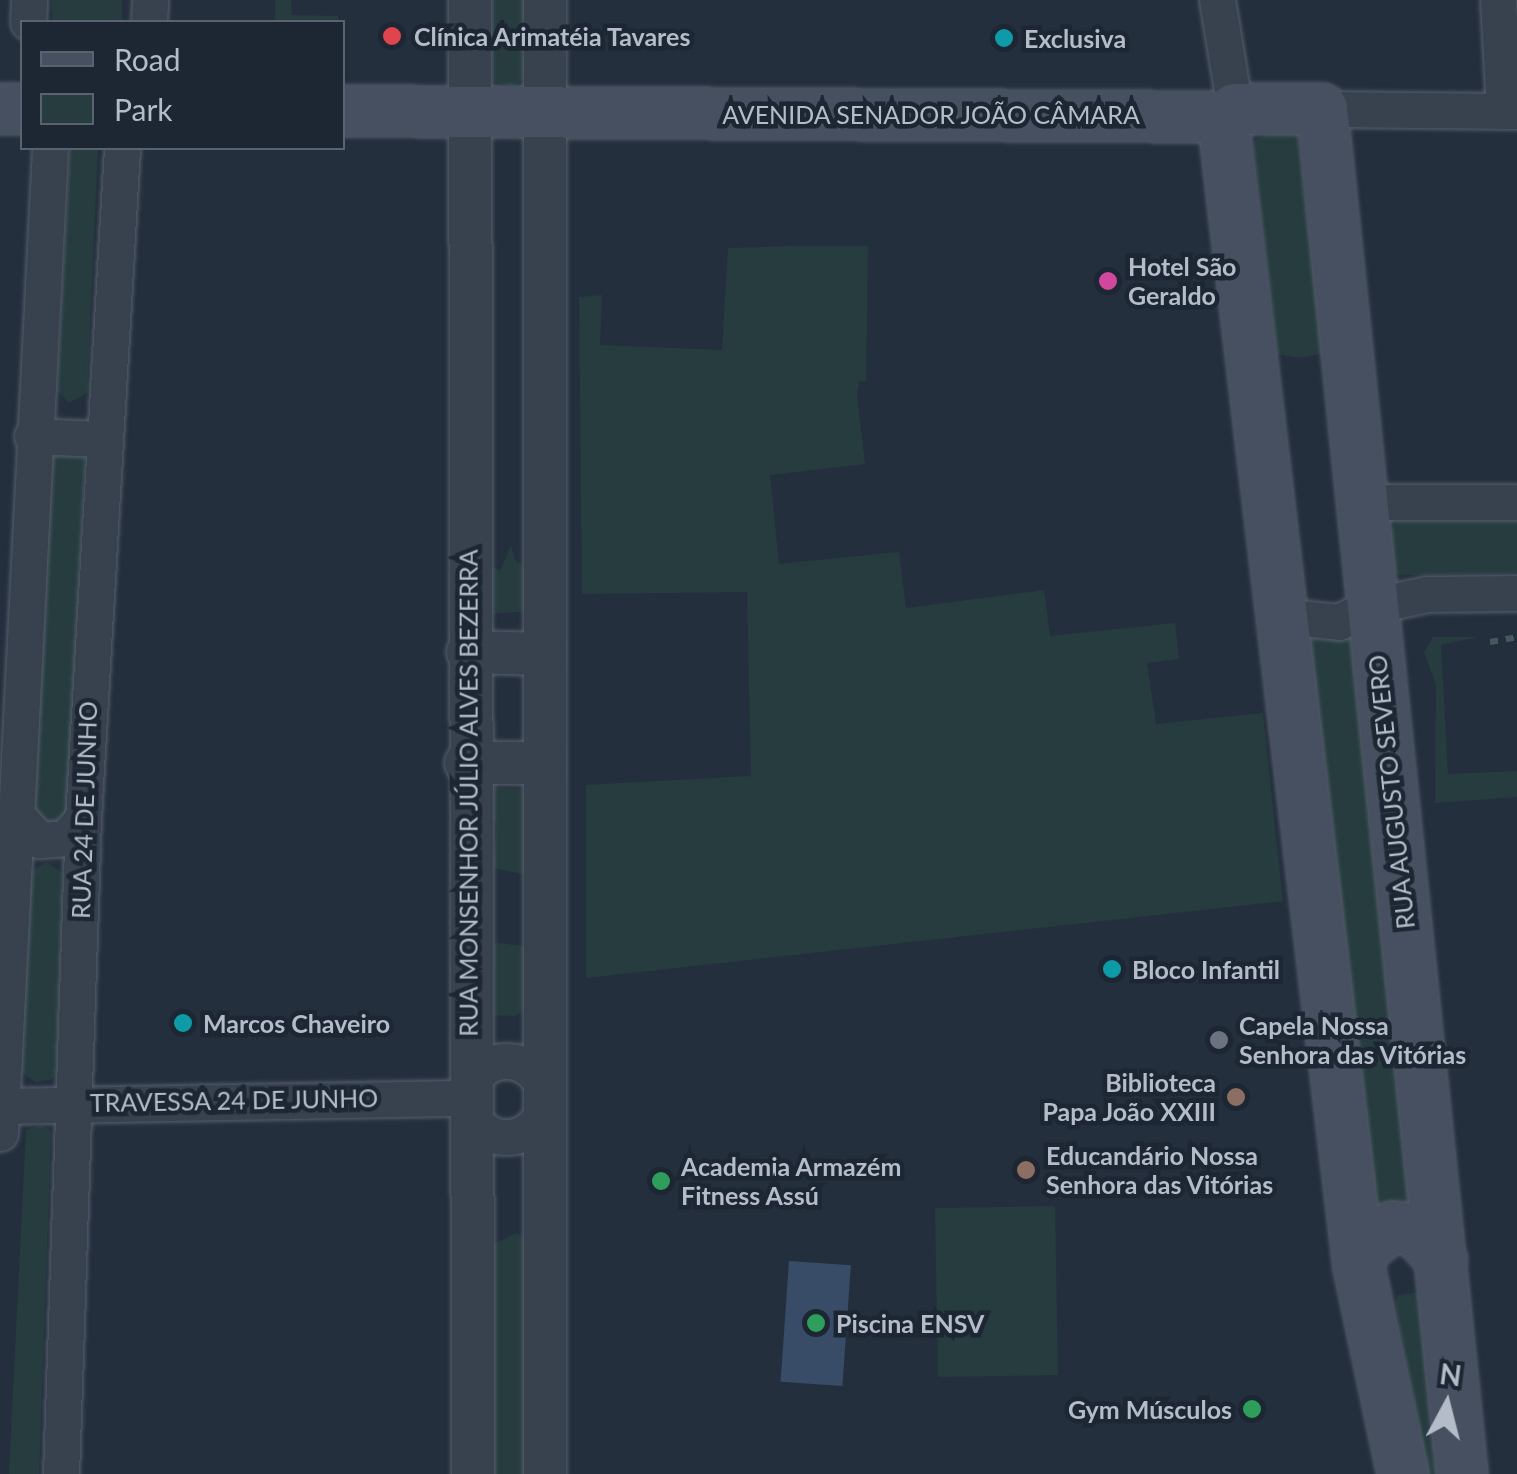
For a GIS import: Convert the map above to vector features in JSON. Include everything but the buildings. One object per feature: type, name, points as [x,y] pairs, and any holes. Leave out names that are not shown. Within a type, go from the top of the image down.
[{"type":"main road","name":"AVENIDA SENADOR JOÃO CÂMARA","points":[[345,111],[1322,109]]},
{"type":"main road","name":"RUA AUGUSTO SEVERO","points":[[1322,109],[1462,1474]]},
{"type":"main road","points":[[1229,112],[1281,616],[1352,1213],[1359,1267],[1403,1474]]},
{"type":"main road","points":[[1352,1213],[1404,1221],[1436,1200]]},
{"type":"main road","points":[[1359,1267],[1364,1248],[1393,1227],[1413,1229],[1442,1260]]},
{"type":"street","name":"RUA MONSENHOR JÚLIO ALVES BEZERRA","points":[[470,0],[466,763],[472,1474]]},
{"type":"street","points":[[545,0],[545,1474]]},
{"type":"street","points":[[1217,0],[1229,112]]},
{"type":"street","points":[[1498,0],[1510,111]]},
{"type":"street","name":"AVENIDA SENADOR JOÃO CÂMARA","points":[[1322,109],[1510,111]]},
{"type":"street","points":[[0,1133],[32,436],[50,150]]},
{"type":"street","name":"RUA 24 DE JUNHO","points":[[61,1474],[80,880],[102,439],[122,150]]},
{"type":"street","points":[[32,436],[102,439]]},
{"type":"street","points":[[1360,502],[1517,502]]},
{"type":"street","points":[[1281,616],[1339,622],[1371,606],[1427,594],[1517,592]]},
{"type":"street","points":[[468,652],[544,654]]},
{"type":"street","points":[[466,763],[545,762]]},
{"type":"street","points":[[14,812],[39,840],[65,838],[83,819]]},
{"type":"street","points":[[12,876],[26,860],[47,854],[68,862],[80,880]]},
{"type":"street","points":[[502,1061],[526,1066],[544,1098],[538,1119],[511,1137],[480,1128],[467,1098],[473,1078],[502,1061]]},
{"type":"street","name":"TRAVESSA 24 DE JUNHO","points":[[0,1106],[467,1098]]},
{"type":"path","points":[[1502,634],[1517,635]]},
{"type":"path","points":[[1490,642],[1517,635]]},
{"type":"green space","points":[[52,0],[122,0],[122,20],[52,20]]},
{"type":"green space","points":[[275,0],[291,0],[292,15],[338,16],[338,20],[275,20]]},
{"type":"green space","points":[[488,0],[527,0],[524,78],[513,86],[490,81]]},
{"type":"green space","points":[[1275,131],[1298,135],[1323,354],[1298,358],[1277,354],[1253,141]]},
{"type":"green space","points":[[70,150],[98,150],[87,393],[69,403],[57,391]]},
{"type":"green space","points":[[868,246],[866,381],[859,382],[857,396],[865,464],[770,475],[779,564],[899,552],[906,608],[1044,590],[1050,636],[1175,623],[1179,659],[1147,663],[1156,724],[1263,713],[1283,901],[586,978],[586,785],[751,776],[747,592],[582,594],[579,297],[602,295],[600,345],[722,350],[728,248]]},
{"type":"green space","points":[[52,454],[85,456],[68,818],[50,829],[33,816]]},
{"type":"green space","points":[[1397,521],[1517,521],[1517,573],[1398,575],[1389,567],[1390,532]]},
{"type":"green space","points":[[511,545],[515,560],[536,576],[527,611],[493,614],[483,610],[478,558],[500,571]]},
{"type":"green space","points":[[1351,628],[1412,1205],[1396,1213],[1373,1206],[1307,630]]},
{"type":"green space","points":[[1433,637],[1478,637],[1441,645],[1448,774],[1517,771],[1517,797],[1435,803],[1436,685],[1424,652]]},
{"type":"green space","points":[[491,788],[524,789],[528,875],[493,868],[497,823],[491,822]]},
{"type":"green space","points":[[47,862],[63,873],[57,1072],[51,1080],[35,1082],[21,1072],[29,872]]},
{"type":"green space","points":[[496,943],[528,946],[527,1009],[515,1016],[491,1015],[479,956],[495,961],[490,950]]},
{"type":"green space","points":[[42,1125],[51,1131],[39,1474],[9,1474],[26,1130]]},
{"type":"green space","points":[[1055,1206],[1058,1375],[938,1377],[935,1208]]},
{"type":"green space","points":[[516,1233],[530,1240],[529,1474],[490,1474],[492,1245]]},
{"type":"green space","points":[[1422,1292],[1444,1474],[1428,1474],[1395,1302],[1398,1295]]},
{"type":"water","name":"Piscina ENSV","points":[[789,1261],[851,1265],[842,1386],[781,1382]]},
{"type":"place","name":"Clínica Arimatéia Tavares","points":[[392,36]]},
{"type":"place","name":"Exclusiva","points":[[1004,38]]},
{"type":"place","name":"Hotel São Geraldo","points":[[1108,281]]},
{"type":"place","name":"Bloco Infantil","points":[[1112,969]]},
{"type":"place","name":"Marcos Chaveiro","points":[[183,1023]]},
{"type":"place","name":"Capela Nossa Senhora das Vitórias","points":[[1219,1040]]},
{"type":"place","name":"Biblioteca Papa João XXIII","points":[[1236,1097]]},
{"type":"place","name":"Educandário Nossa Senhora das Vitórias","points":[[1026,1170]]},
{"type":"place","name":"Academia Armazém Fitness Assú","points":[[661,1181]]},
{"type":"place","name":"Piscina ENSV","points":[[816,1323]]},
{"type":"place","name":"Gym Músculos","points":[[1252,1409]]}]
